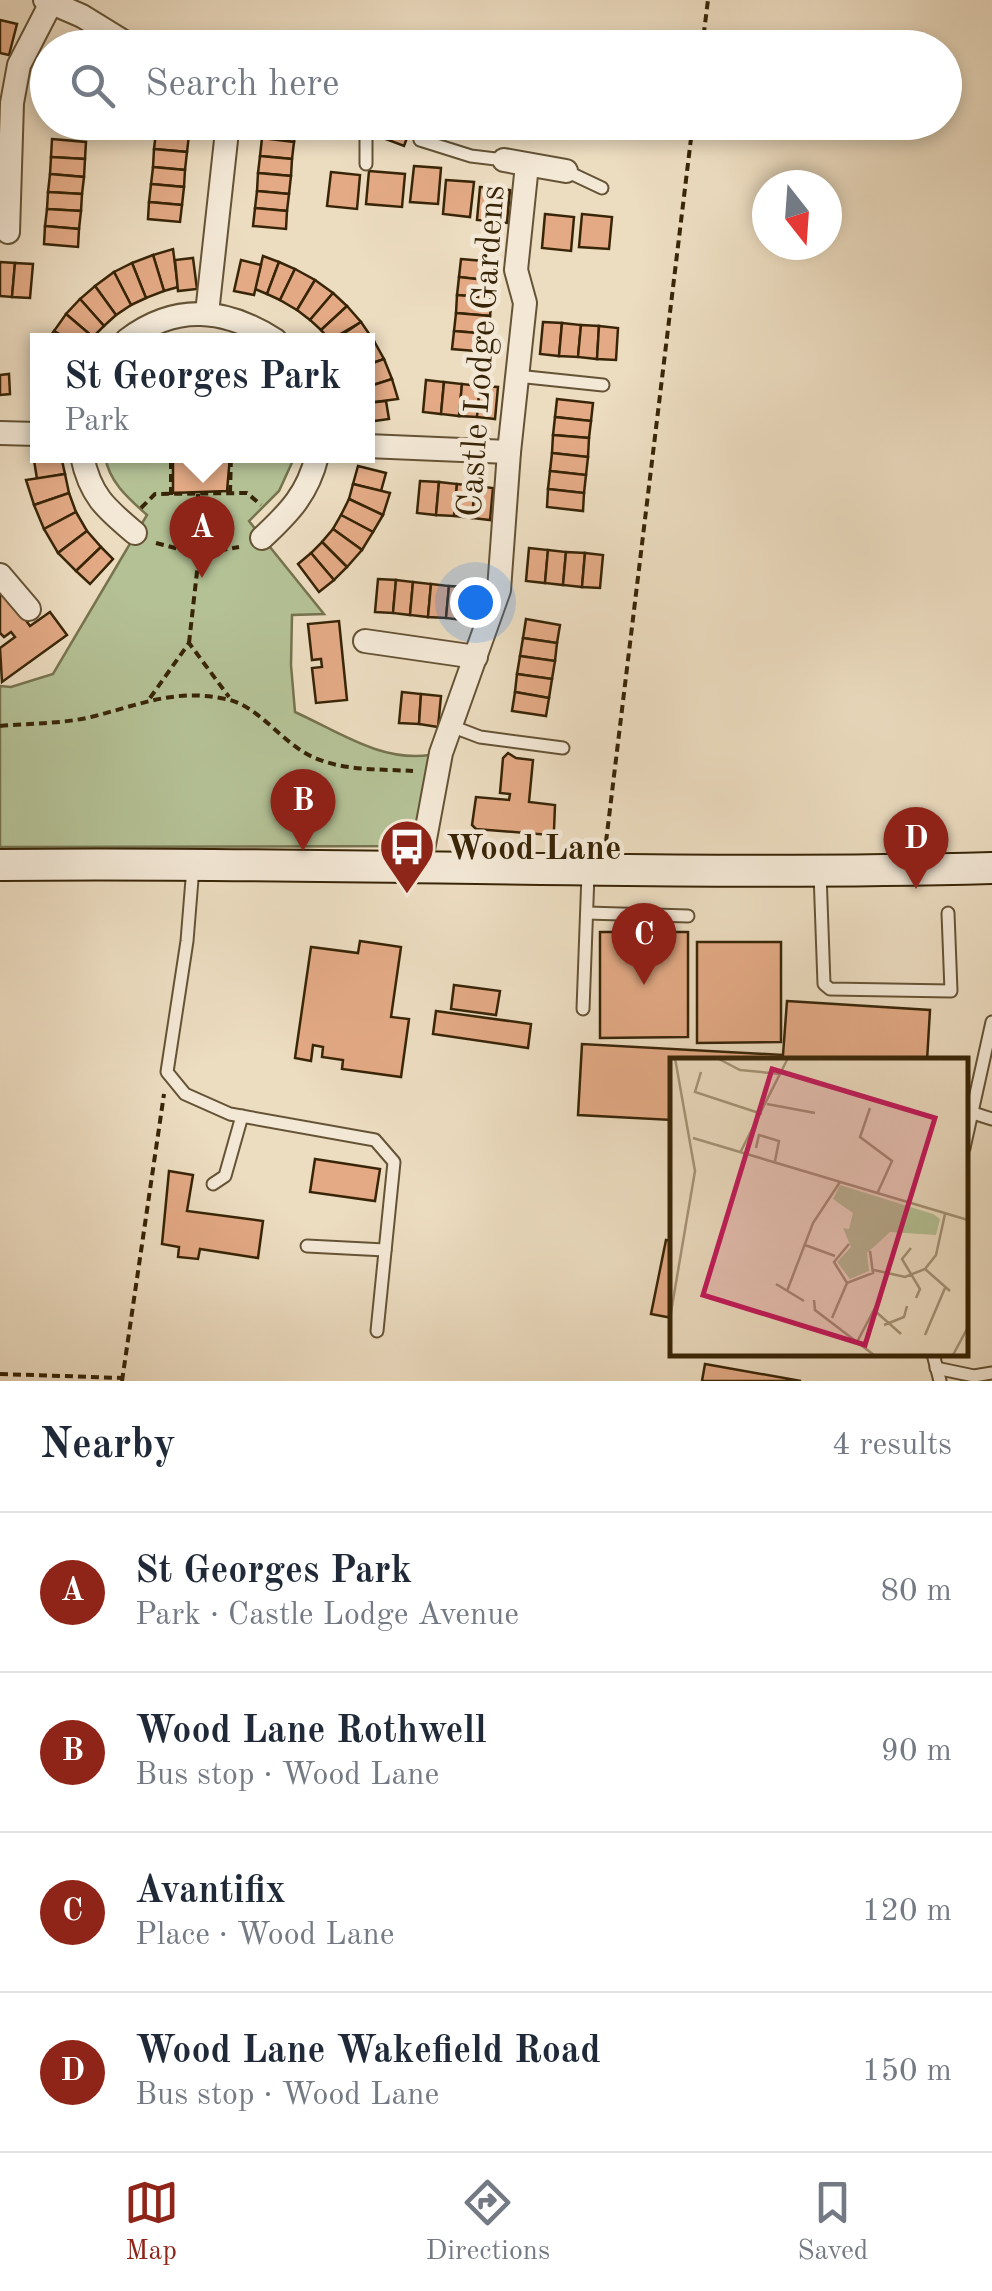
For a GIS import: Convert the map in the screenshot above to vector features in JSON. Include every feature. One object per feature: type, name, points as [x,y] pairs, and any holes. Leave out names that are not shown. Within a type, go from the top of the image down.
[{"type":"street","points":[[34,30],[48,1],[105,30]]},
{"type":"street","points":[[8,232],[4,206],[12,104],[18,65],[30,39]]},
{"type":"street","points":[[206,313],[226,140]]},
{"type":"street","name":"Castle Lodge Gardens","points":[[420,866],[438,772],[499,590],[525,302],[516,270],[515,163],[566,171]]},
{"type":"street","points":[[136,333],[179,315],[206,313],[250,324],[264,333]]},
{"type":"street","points":[[0,433],[30,434]]},
{"type":"street","points":[[375,446],[509,452]]},
{"type":"street","points":[[83,463],[86,477],[102,507],[130,529]]},
{"type":"street","points":[[262,538],[297,505],[316,463]]},
{"type":"street","points":[[0,575],[28,610]]},
{"type":"street","points":[[366,641],[476,657]]},
{"type":"street","points":[[0,864],[193,862],[820,873],[992,868]]},
{"type":"lane","points":[[366,140],[366,164]]},
{"type":"lane","points":[[420,140],[471,156],[515,163]]},
{"type":"lane","points":[[566,171],[602,188]]},
{"type":"lane","points":[[517,376],[603,384]]},
{"type":"lane","points":[[452,726],[480,737],[563,748]]},
{"type":"lane","points":[[193,862],[187,941],[167,1072],[185,1094],[242,1116],[375,1140],[384,1148],[394,1162],[377,1331]]},
{"type":"lane","points":[[584,1009],[587,913],[595,871]]},
{"type":"lane","points":[[820,873],[824,984],[830,989],[951,991],[948,913]]},
{"type":"lane","points":[[587,913],[688,916]]},
{"type":"lane","points":[[967,1136],[992,1022]]},
{"type":"lane","points":[[973,1113],[992,1119]]},
{"type":"lane","points":[[213,1184],[225,1176],[242,1116]]},
{"type":"lane","points":[[307,1246],[385,1250]]},
{"type":"lane","points":[[933,1356],[940,1381]]},
{"type":"lane","points":[[936,1368],[974,1376],[992,1372]]},
{"type":"path","points":[[704,30],[708,0]]},
{"type":"path","points":[[595,871],[691,140]]},
{"type":"path","points":[[171,495],[172,463]]},
{"type":"path","points":[[230,493],[232,463]]},
{"type":"path","points":[[262,538],[230,552],[198,554],[162,546],[130,529],[155,494],[248,493],[280,521]]},
{"type":"path","points":[[150,698],[188,643],[198,554],[198,494]]},
{"type":"path","points":[[188,643],[230,699],[314,758],[347,767],[438,772]]},
{"type":"path","points":[[0,726],[78,719],[150,698],[230,699]]},
{"type":"path","points":[[0,1374],[122,1380],[167,1072]]},
{"type":"green space","points":[[292,463],[279,491],[249,521],[324,614],[292,615],[295,712],[377,750],[430,755],[414,846],[0,847],[0,686],[11,687],[53,674],[147,515],[126,496],[107,465]]},
{"type":"building","points":[[0,20],[17,24],[9,55],[0,53]]},
{"type":"building","points":[[52,140],[86,142],[85,159],[51,157]]},
{"type":"building","points":[[155,140],[188,140],[187,152],[154,149]]},
{"type":"building","points":[[262,140],[294,142],[292,159],[260,156]]},
{"type":"building","points":[[154,149],[187,152],[185,170],[153,167]]},
{"type":"building","points":[[260,156],[292,159],[291,176],[258,173]]},
{"type":"building","points":[[51,157],[85,159],[84,177],[50,174]]},
{"type":"building","points":[[414,166],[441,168],[438,204],[410,202]]},
{"type":"building","points":[[153,167],[185,170],[184,187],[151,184]]},
{"type":"building","points":[[369,171],[405,174],[402,207],[366,204]]},
{"type":"building","points":[[331,172],[360,175],[357,209],[327,206]]},
{"type":"building","points":[[258,173],[291,176],[289,194],[257,191]]},
{"type":"building","points":[[50,174],[84,177],[82,194],[48,192]]},
{"type":"building","points":[[446,180],[474,182],[470,217],[443,214]]},
{"type":"building","points":[[151,184],[184,187],[182,205],[149,202]]},
{"type":"building","points":[[480,187],[510,190],[507,223],[477,220]]},
{"type":"building","points":[[257,191],[289,194],[287,211],[255,208]]},
{"type":"building","points":[[48,192],[82,194],[81,211],[47,209]]},
{"type":"building","points":[[149,202],[182,205],[180,222],[148,219]]},
{"type":"building","points":[[255,208],[287,211],[286,229],[253,226]]},
{"type":"building","points":[[47,209],[81,211],[79,229],[45,226]]},
{"type":"building","points":[[545,214],[574,217],[571,251],[542,248]]},
{"type":"building","points":[[582,214],[612,217],[609,249],[579,247]]},
{"type":"building","points":[[45,226],[79,229],[78,247],[44,244]]},
{"type":"building","points":[[173,249],[178,287],[164,291],[153,255]]},
{"type":"building","points":[[153,255],[164,291],[146,298],[132,263]]},
{"type":"building","points":[[263,256],[279,262],[267,294],[255,289]]},
{"type":"building","points":[[193,258],[197,289],[178,291],[175,260]]},
{"type":"building","points":[[461,259],[495,262],[494,281],[459,277]]},
{"type":"building","points":[[241,260],[261,265],[254,295],[234,291]]},
{"type":"building","points":[[0,262],[15,263],[12,297],[0,296]]},
{"type":"building","points":[[279,262],[295,269],[280,300],[267,294]]},
{"type":"building","points":[[15,263],[33,264],[30,298],[12,297]]},
{"type":"building","points":[[132,263],[146,298],[131,305],[114,272]]},
{"type":"building","points":[[295,269],[315,280],[297,310],[280,300]]},
{"type":"building","points":[[114,272],[131,305],[116,315],[95,286]]},
{"type":"building","points":[[459,277],[494,281],[492,298],[457,295]]},
{"type":"building","points":[[315,280],[333,293],[310,320],[297,310]]},
{"type":"building","points":[[95,286],[116,315],[104,326],[80,299]]},
{"type":"building","points":[[333,293],[347,306],[321,330],[310,320]]},
{"type":"building","points":[[457,295],[492,298],[490,316],[456,313]]},
{"type":"building","points":[[80,299],[104,326],[97,333],[88,333],[66,314]]},
{"type":"building","points":[[347,306],[361,322],[342,333],[321,330]]},
{"type":"building","points":[[456,313],[490,316],[489,334],[454,331]]},
{"type":"building","points":[[66,314],[88,333],[57,333],[54,331]]},
{"type":"building","points":[[361,322],[369,333],[344,333]]},
{"type":"building","points":[[543,322],[562,323],[559,356],[540,354]]},
{"type":"building","points":[[562,323],[581,325],[578,357],[559,356]]},
{"type":"building","points":[[581,325],[599,326],[597,359],[578,357]]},
{"type":"building","points":[[599,326],[618,328],[616,360],[597,359]]},
{"type":"building","points":[[454,331],[489,334],[487,352],[452,349]]},
{"type":"building","points":[[375,343],[384,359],[375,362]]},
{"type":"building","points":[[384,359],[392,379],[375,384],[375,362]]},
{"type":"building","points":[[9,374],[10,394],[0,395],[0,375]]},
{"type":"building","points":[[392,379],[398,399],[375,402],[375,384]]},
{"type":"building","points":[[426,380],[444,382],[441,414],[423,412]]},
{"type":"building","points":[[444,382],[462,384],[459,416],[441,414]]},
{"type":"building","points":[[462,384],[480,386],[477,417],[459,416]]},
{"type":"building","points":[[480,386],[498,387],[495,419],[477,417]]},
{"type":"building","points":[[557,399],[593,403],[591,421],[555,417]]},
{"type":"building","points":[[386,401],[389,419],[375,421],[375,402]]},
{"type":"building","points":[[555,417],[591,421],[589,438],[553,435]]},
{"type":"building","points":[[553,435],[589,438],[588,457],[552,453]]},
{"type":"building","points":[[552,453],[588,457],[586,475],[550,471]]},
{"type":"building","points":[[34,463],[63,463],[65,474],[37,479]]},
{"type":"building","points":[[173,463],[229,463],[227,491],[173,493]]},
{"type":"building","points":[[358,466],[386,473],[381,491],[353,484]]},
{"type":"building","points":[[550,471],[586,475],[584,493],[548,489]]},
{"type":"building","points":[[65,474],[69,493],[34,505],[26,480]]},
{"type":"building","points":[[420,481],[439,482],[436,515],[417,513]]},
{"type":"building","points":[[439,482],[457,484],[454,516],[436,515]]},
{"type":"building","points":[[353,484],[390,493],[383,515],[349,499]]},
{"type":"building","points":[[457,484],[475,486],[472,518],[454,516]]},
{"type":"building","points":[[475,486],[493,488],[490,520],[472,518]]},
{"type":"building","points":[[548,489],[584,493],[583,511],[547,507]]},
{"type":"building","points":[[69,493],[76,512],[44,529],[34,505]]},
{"type":"building","points":[[349,499],[383,515],[373,532],[341,515]]},
{"type":"building","points":[[76,512],[87,531],[58,553],[44,529]]},
{"type":"building","points":[[341,515],[373,532],[362,550],[333,529]]},
{"type":"building","points":[[333,529],[362,550],[347,567],[322,542]]},
{"type":"building","points":[[87,531],[101,547],[76,571],[58,553]]},
{"type":"building","points":[[322,542],[347,567],[334,580],[311,553]]},
{"type":"building","points":[[101,547],[113,559],[90,584],[76,571]]},
{"type":"building","points":[[529,548],[548,550],[545,583],[526,581]]},
{"type":"building","points":[[548,550],[566,552],[563,585],[545,583]]},
{"type":"building","points":[[566,552],[585,553],[582,587],[563,585]]},
{"type":"building","points":[[311,553],[334,580],[319,592],[298,564]]},
{"type":"building","points":[[585,553],[603,555],[600,588],[582,587]]},
{"type":"building","points":[[378,579],[396,580],[393,613],[375,612]]},
{"type":"building","points":[[396,580],[413,582],[410,615],[393,613]]},
{"type":"building","points":[[413,582],[431,584],[428,617],[410,615]]},
{"type":"building","points":[[431,584],[449,586],[446,618],[428,617]]},
{"type":"building","points":[[449,586],[466,587],[463,620],[446,618]]},
{"type":"building","points":[[466,587],[484,589],[481,622],[463,620]]},
{"type":"building","points":[[4,590],[30,626],[50,612],[67,635],[2,682],[0,648],[15,637],[11,632],[4,637],[0,633],[0,593]]},
{"type":"building","points":[[526,619],[560,625],[557,643],[523,638]]},
{"type":"building","points":[[339,621],[347,700],[316,703],[312,668],[322,667],[321,659],[312,660],[308,624]]},
{"type":"building","points":[[523,638],[557,643],[555,661],[520,656]]},
{"type":"building","points":[[520,656],[555,661],[552,679],[517,674]]},
{"type":"building","points":[[517,674],[552,679],[549,698],[515,692]]},
{"type":"building","points":[[402,692],[421,694],[419,724],[399,723]]},
{"type":"building","points":[[515,692],[549,698],[546,716],[512,711]]},
{"type":"building","points":[[421,694],[441,696],[438,727],[419,724]]},
{"type":"building","points":[[508,753],[533,760],[529,802],[555,805],[554,830],[550,835],[476,829],[472,825],[476,797],[509,800],[510,794],[500,793],[503,758]]},
{"type":"building","points":[[600,932],[688,932],[688,1037],[600,1038]]},
{"type":"building","points":[[360,941],[401,947],[391,1017],[409,1019],[401,1077],[342,1069],[343,1060],[322,1057],[323,1047],[313,1045],[311,1061],[295,1058],[311,947],[358,953]]},
{"type":"building","points":[[697,942],[781,942],[781,1042],[697,1043]]},
{"type":"building","points":[[454,985],[500,991],[496,1015],[451,1009]]},
{"type":"building","points":[[787,1001],[930,1010],[927,1058],[670,1058],[670,1120],[578,1115],[582,1044],[783,1055]]},
{"type":"building","points":[[436,1011],[531,1024],[528,1048],[433,1034]]},
{"type":"building","points":[[315,1159],[380,1169],[375,1201],[310,1192]]},
{"type":"building","points":[[169,1171],[193,1175],[187,1211],[263,1221],[258,1258],[200,1249],[198,1259],[178,1257],[179,1247],[162,1244]]},
{"type":"building","points":[[666,1240],[670,1241],[670,1318],[651,1314]]},
{"type":"building","points":[[705,1364],[801,1381],[702,1381]]},
{"type":"place","name":"St Georges Park","points":[[202,578]]},
{"type":"place","name":"Wood Lane Rothwell","points":[[303,851]]},
{"type":"place","name":"Wood Lane Wakefield Road","points":[[916,889]]},
{"type":"place","name":"Wood Lane","points":[[407,896]]},
{"type":"place","name":"Avantifix","points":[[644,985]]}]
